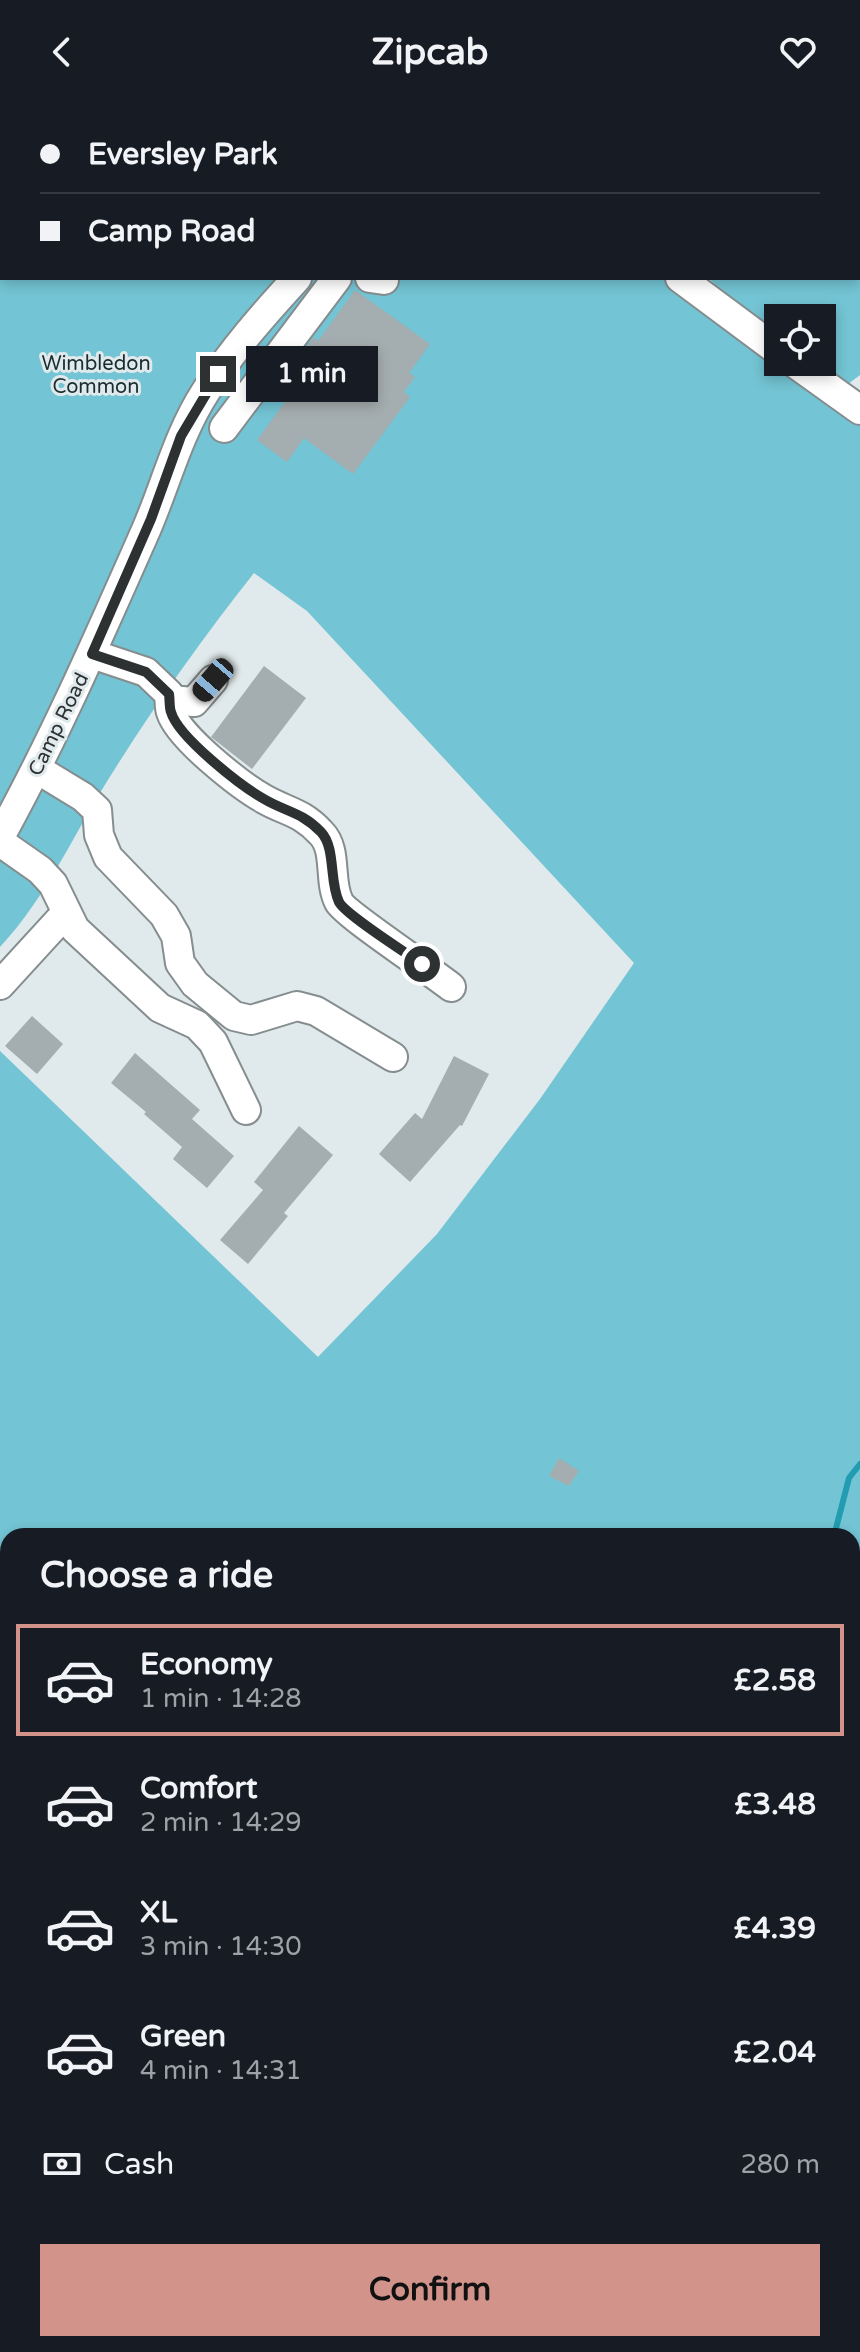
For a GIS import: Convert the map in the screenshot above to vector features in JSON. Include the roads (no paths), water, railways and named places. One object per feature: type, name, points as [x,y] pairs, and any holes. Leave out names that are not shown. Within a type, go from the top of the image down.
[{"type":"street","name":"Camp Road","points":[[0,840],[92,654],[151,519],[181,436],[205,393],[260,319],[295,280]]},
{"type":"street","points":[[224,428],[335,280]]},
{"type":"street","points":[[683,280],[764,341]]},
{"type":"street","points":[[813,376],[860,410]]},
{"type":"street","points":[[92,654],[146,672],[169,694],[171,714],[183,732],[225,770],[265,800],[302,814],[325,836],[331,857],[330,877],[340,905],[451,987]]},
{"type":"street","points":[[170,700],[194,702],[213,680]]},
{"type":"street","points":[[37,769],[83,797],[97,810],[99,835],[108,857],[164,915],[176,936],[180,963],[205,992],[234,1016],[251,1020],[297,1006],[316,1011],[393,1057]]},
{"type":"street","points":[[0,840],[40,870],[53,884],[75,929],[160,1008],[197,1025],[213,1042],[246,1110]]},
{"type":"street","points":[[0,985],[65,914]]},
{"type":"waterway","points":[[836,1528],[849,1478],[860,1464]]},
{"type":"park label","name":"Wimbledon Common","points":[[96,374]]}]
